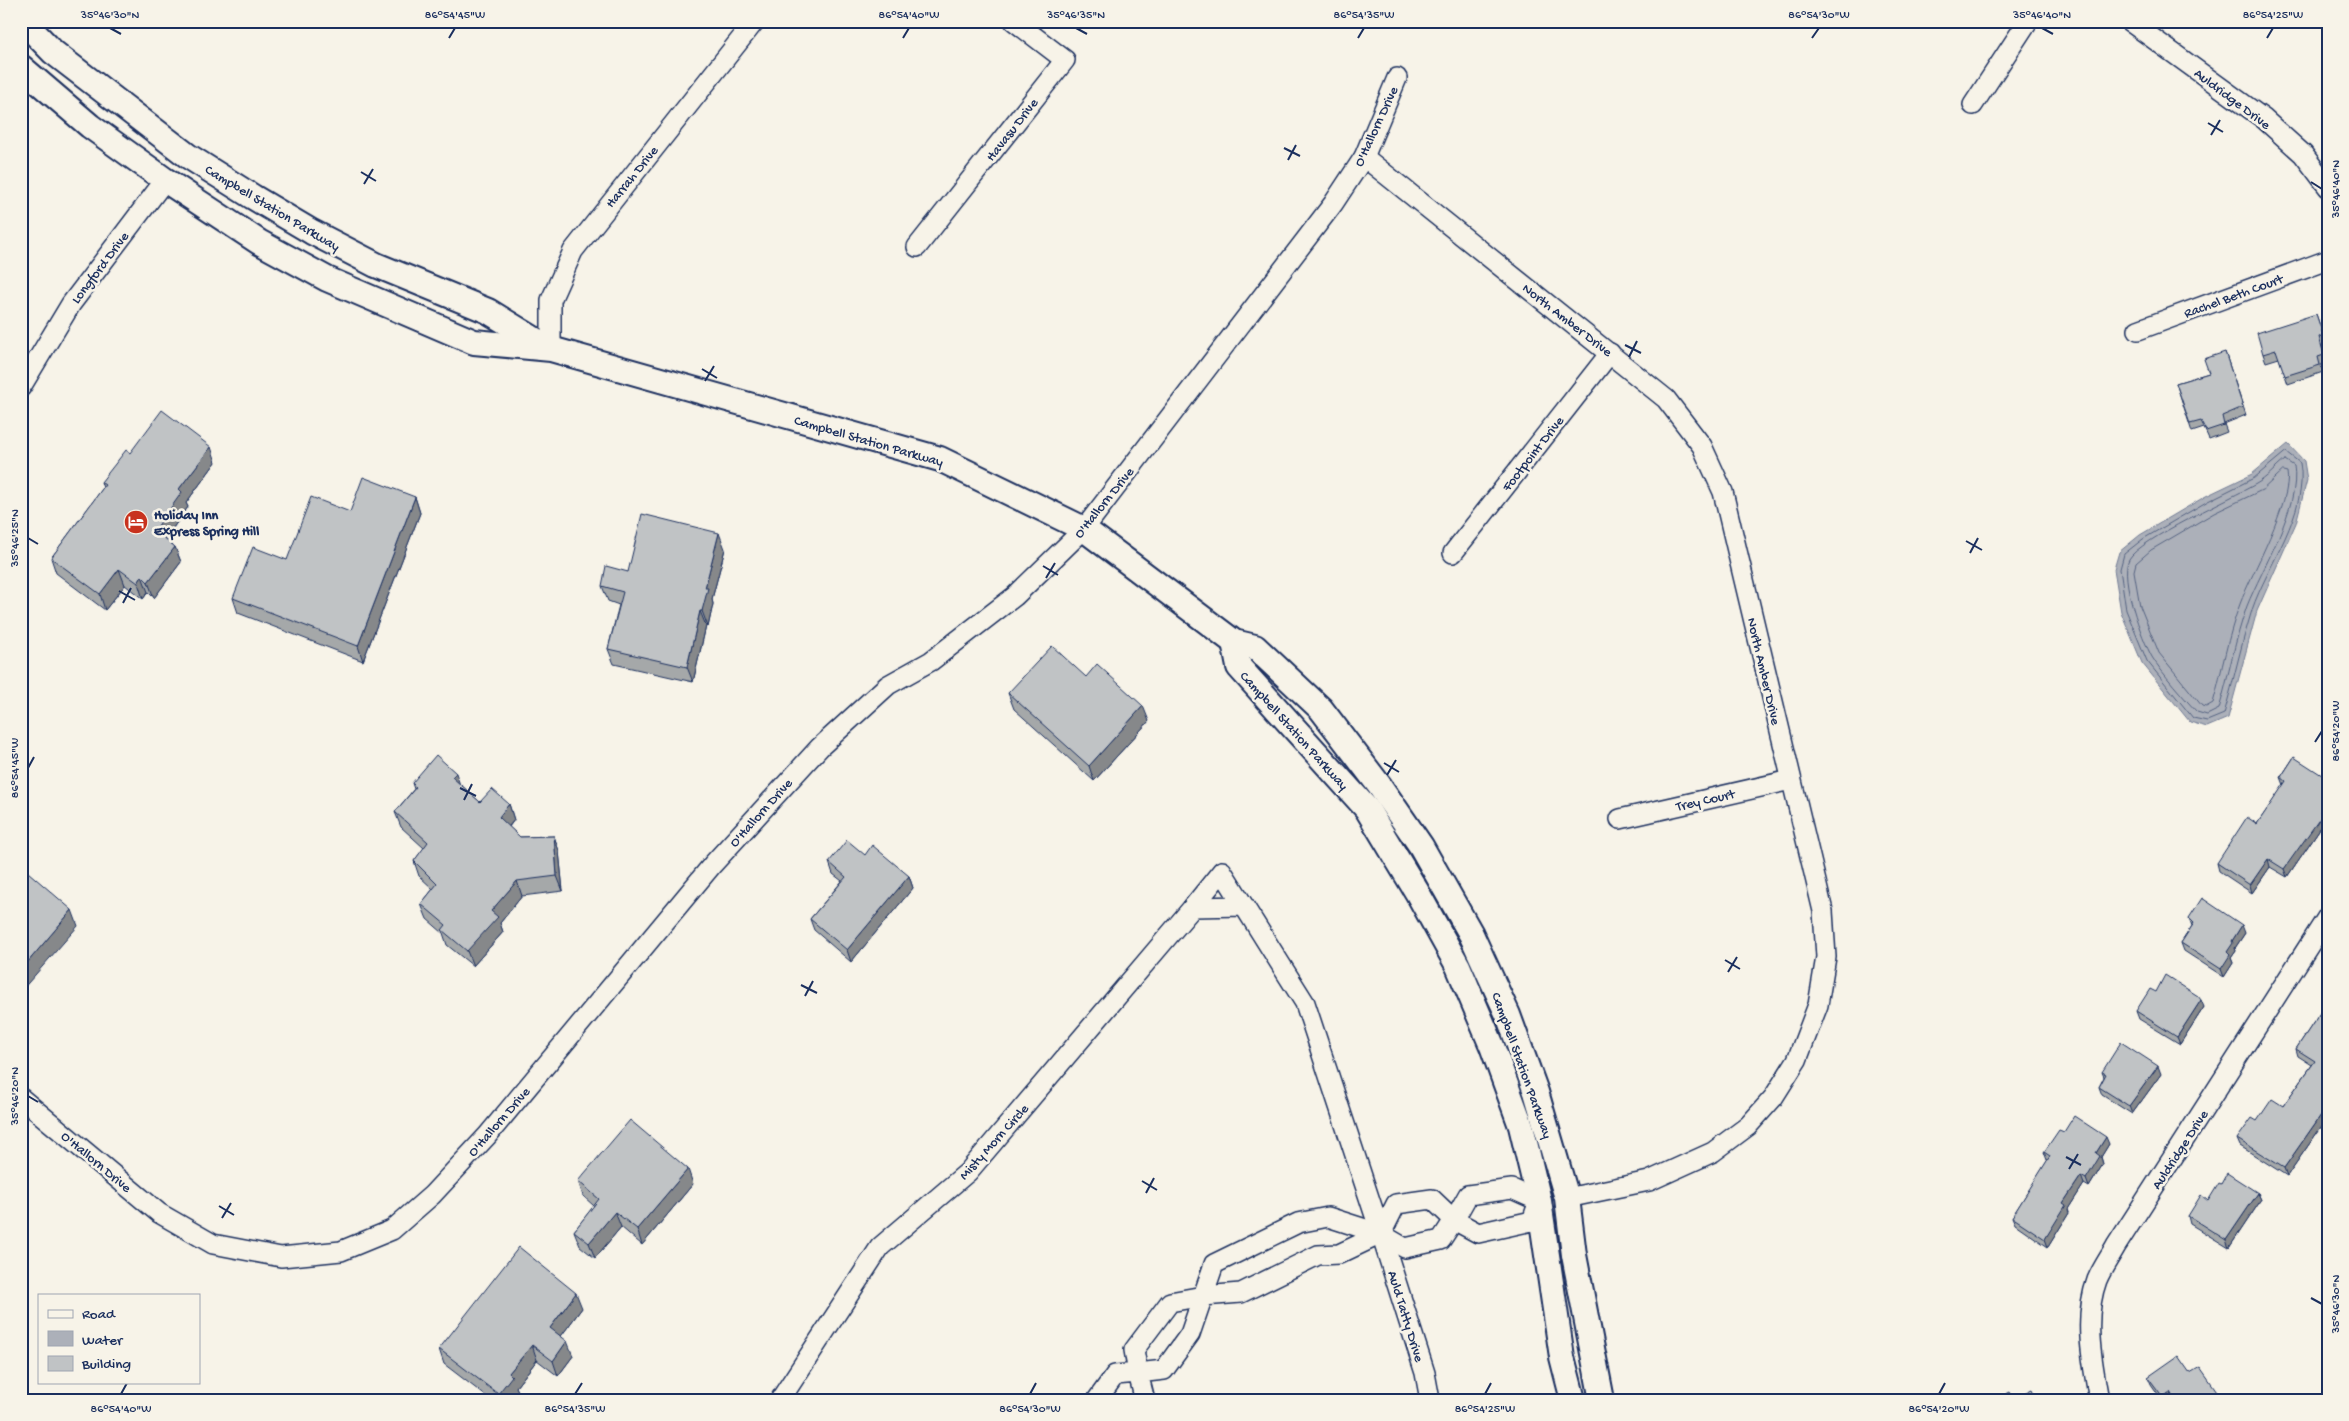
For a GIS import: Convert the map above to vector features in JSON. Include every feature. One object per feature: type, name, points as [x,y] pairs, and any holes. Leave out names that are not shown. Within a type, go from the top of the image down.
[{"type":"street","name":"Campbell Station Parkway","points":[[23,21],[53,52],[188,156],[274,210],[328,240],[414,282],[488,311],[551,349]]},
{"type":"street","name":"Harrah Drive","points":[[551,349],[551,300],[573,251],[754,21]]},
{"type":"street","name":"Havasu Drive","points":[[917,247],[1064,60],[1014,21]]},
{"type":"street","points":[[1973,105],[2028,21]]},
{"type":"street","name":"Auldridge Drive","points":[[2128,21],[2264,120],[2303,154],[2328,187]]},
{"type":"street","points":[[26,71],[53,52]]},
{"type":"street","name":"Campbell Station Parkway","points":[[26,71],[90,126],[165,180],[259,242],[327,279],[474,342],[551,349],[940,459],[1084,529],[1234,642],[1255,647],[1321,708],[1379,785],[1421,846],[1471,934],[1508,1015],[1536,1092],[1567,1198],[1574,1255],[1602,1400]]},
{"type":"street","name":"O'Hallorn Drive","points":[[21,1098],[159,1212],[213,1244],[281,1257],[341,1251],[392,1230],[432,1195],[488,1136],[713,864],[820,747],[888,685],[931,661],[1015,596],[1084,529],[1333,204],[1364,157],[1397,78]]},
{"type":"street","name":"Longford Drive","points":[[21,387],[71,304],[165,180],[188,156]]},
{"type":"street","name":"North Amber Drive","points":[[1364,157],[1666,399],[1702,446],[1723,492],[1823,911],[1826,957],[1818,1006],[1797,1060],[1773,1098],[1748,1126],[1714,1152],[1649,1180],[1567,1198]]},
{"type":"street","name":"Rachel Beth Court","points":[[2138,330],[2328,260]]},
{"type":"street","name":"Footpoint Drive","points":[[1453,552],[1610,353]]},
{"type":"street","name":"Campbell Station Parkway","points":[[1234,642],[1239,667],[1367,809],[1436,925],[1458,966],[1492,1046],[1521,1126],[1539,1201],[1562,1357],[1573,1400]]},
{"type":"street","name":"Trey Court","points":[[1620,819],[1791,780]]},
{"type":"street","name":"Misty Morn Circle","points":[[780,1400],[880,1247],[968,1172],[1222,871],[1305,1003],[1381,1234]]},
{"type":"street","points":[[1193,907],[1244,906]]},
{"type":"street","name":"Auldridge Drive","points":[[2099,1400],[2092,1359],[2090,1314],[2097,1280],[2116,1246],[2328,916]]},
{"type":"street","points":[[1096,1400],[1115,1375],[1164,1370],[1190,1334],[1214,1264],[1298,1223],[1328,1216],[1381,1234],[1405,1248],[1441,1240],[1468,1195],[1512,1189],[1539,1201],[1567,1198]]},
{"type":"street","points":[[1142,1400],[1144,1397],[1134,1350],[1170,1302],[1203,1296],[1241,1293],[1318,1255],[1340,1254],[1381,1234],[1396,1204],[1432,1199],[1454,1220],[1478,1232],[1532,1221],[1539,1201]]},
{"type":"street","name":"Auld Tatty Drive","points":[[1381,1234],[1425,1373],[1430,1400]]},
{"type":"water","points":[[2288,444],[2304,461],[2307,480],[2296,523],[2257,611],[2228,718],[2207,727],[2190,722],[2142,663],[2121,612],[2114,569],[2119,552],[2140,535],[2206,496],[2252,474]]},
{"type":"building","points":[[2316,314],[2323,335],[2319,337],[2324,355],[2318,357],[2320,365],[2285,376],[2276,350],[2263,354],[2257,333]]},
{"type":"building","points":[[2225,352],[2243,407],[2222,416],[2224,425],[2206,431],[2201,421],[2190,424],[2176,383],[2209,373],[2204,359]]},
{"type":"building","name":"Holiday Inn Express Spring Hill","points":[[162,410],[211,447],[179,489],[182,492],[155,530],[175,547],[148,582],[142,576],[138,583],[119,569],[100,594],[51,558],[105,485],[101,482],[126,450],[130,453]]},
{"type":"building","points":[[363,477],[415,497],[358,646],[233,598],[253,547],[287,560],[311,497],[350,512]]},
{"type":"building","points":[[642,514],[719,533],[705,588],[708,588],[702,611],[700,611],[687,667],[608,649],[623,592],[602,586],[606,566],[628,572]]},
{"type":"building","points":[[1052,646],[1086,677],[1097,664],[1143,706],[1089,766],[1008,693]]},
{"type":"building","points":[[436,755],[456,773],[452,777],[480,802],[492,789],[509,804],[499,817],[520,837],[554,836],[557,876],[517,881],[491,911],[498,917],[467,951],[442,930],[446,925],[421,904],[437,884],[414,861],[428,842],[395,812],[416,787],[412,783]]},
{"type":"building","points":[[2294,757],[2328,779],[2328,795],[2320,812],[2323,814],[2284,869],[2268,859],[2250,885],[2217,863],[2247,817],[2257,824],[2286,781],[2281,777]]},
{"type":"building","points":[[847,840],[865,855],[872,845],[909,876],[847,950],[810,919],[846,877],[829,862]]},
{"type":"building","points":[[21,866],[72,910],[21,970]]},
{"type":"building","points":[[2202,898],[2242,925],[2232,941],[2233,943],[2227,952],[2230,955],[2221,969],[2181,943],[2194,923],[2189,918]]},
{"type":"building","points":[[2165,975],[2198,996],[2201,1000],[2177,1037],[2136,1011],[2150,989],[2156,992]]},
{"type":"building","points":[[2328,1001],[2328,1105],[2284,1168],[2237,1139],[2252,1118],[2257,1121],[2272,1099],[2283,1106],[2315,1061],[2296,1049]]},
{"type":"building","points":[[2121,1042],[2158,1066],[2129,1106],[2099,1087],[2106,1074],[2102,1072]]},
{"type":"building","points":[[2074,1116],[2106,1137],[2096,1153],[2100,1156],[2086,1179],[2081,1176],[2063,1203],[2066,1205],[2045,1239],[2012,1217],[2050,1156],[2044,1152],[2059,1130],[2064,1132]]},
{"type":"building","points":[[630,1120],[688,1169],[637,1229],[615,1212],[589,1243],[574,1231],[599,1199],[578,1181]]},
{"type":"building","points":[[2227,1173],[2258,1193],[2226,1240],[2188,1216],[2201,1195],[2208,1201]]},
{"type":"building","points":[[519,1247],[576,1293],[550,1328],[567,1341],[553,1361],[532,1345],[509,1373],[512,1376],[498,1394],[439,1349]]},
{"type":"building","points":[[2178,1356],[2190,1373],[2200,1367],[2219,1394],[2210,1400],[2175,1400],[2170,1392],[2163,1397],[2148,1377]]},
{"type":"building","points":[[2032,1389],[2037,1400],[1994,1400],[2010,1392],[2014,1398]]},
{"type":"place","name":"Holiday Inn Express Spring Hill","points":[[136,522]]}]
